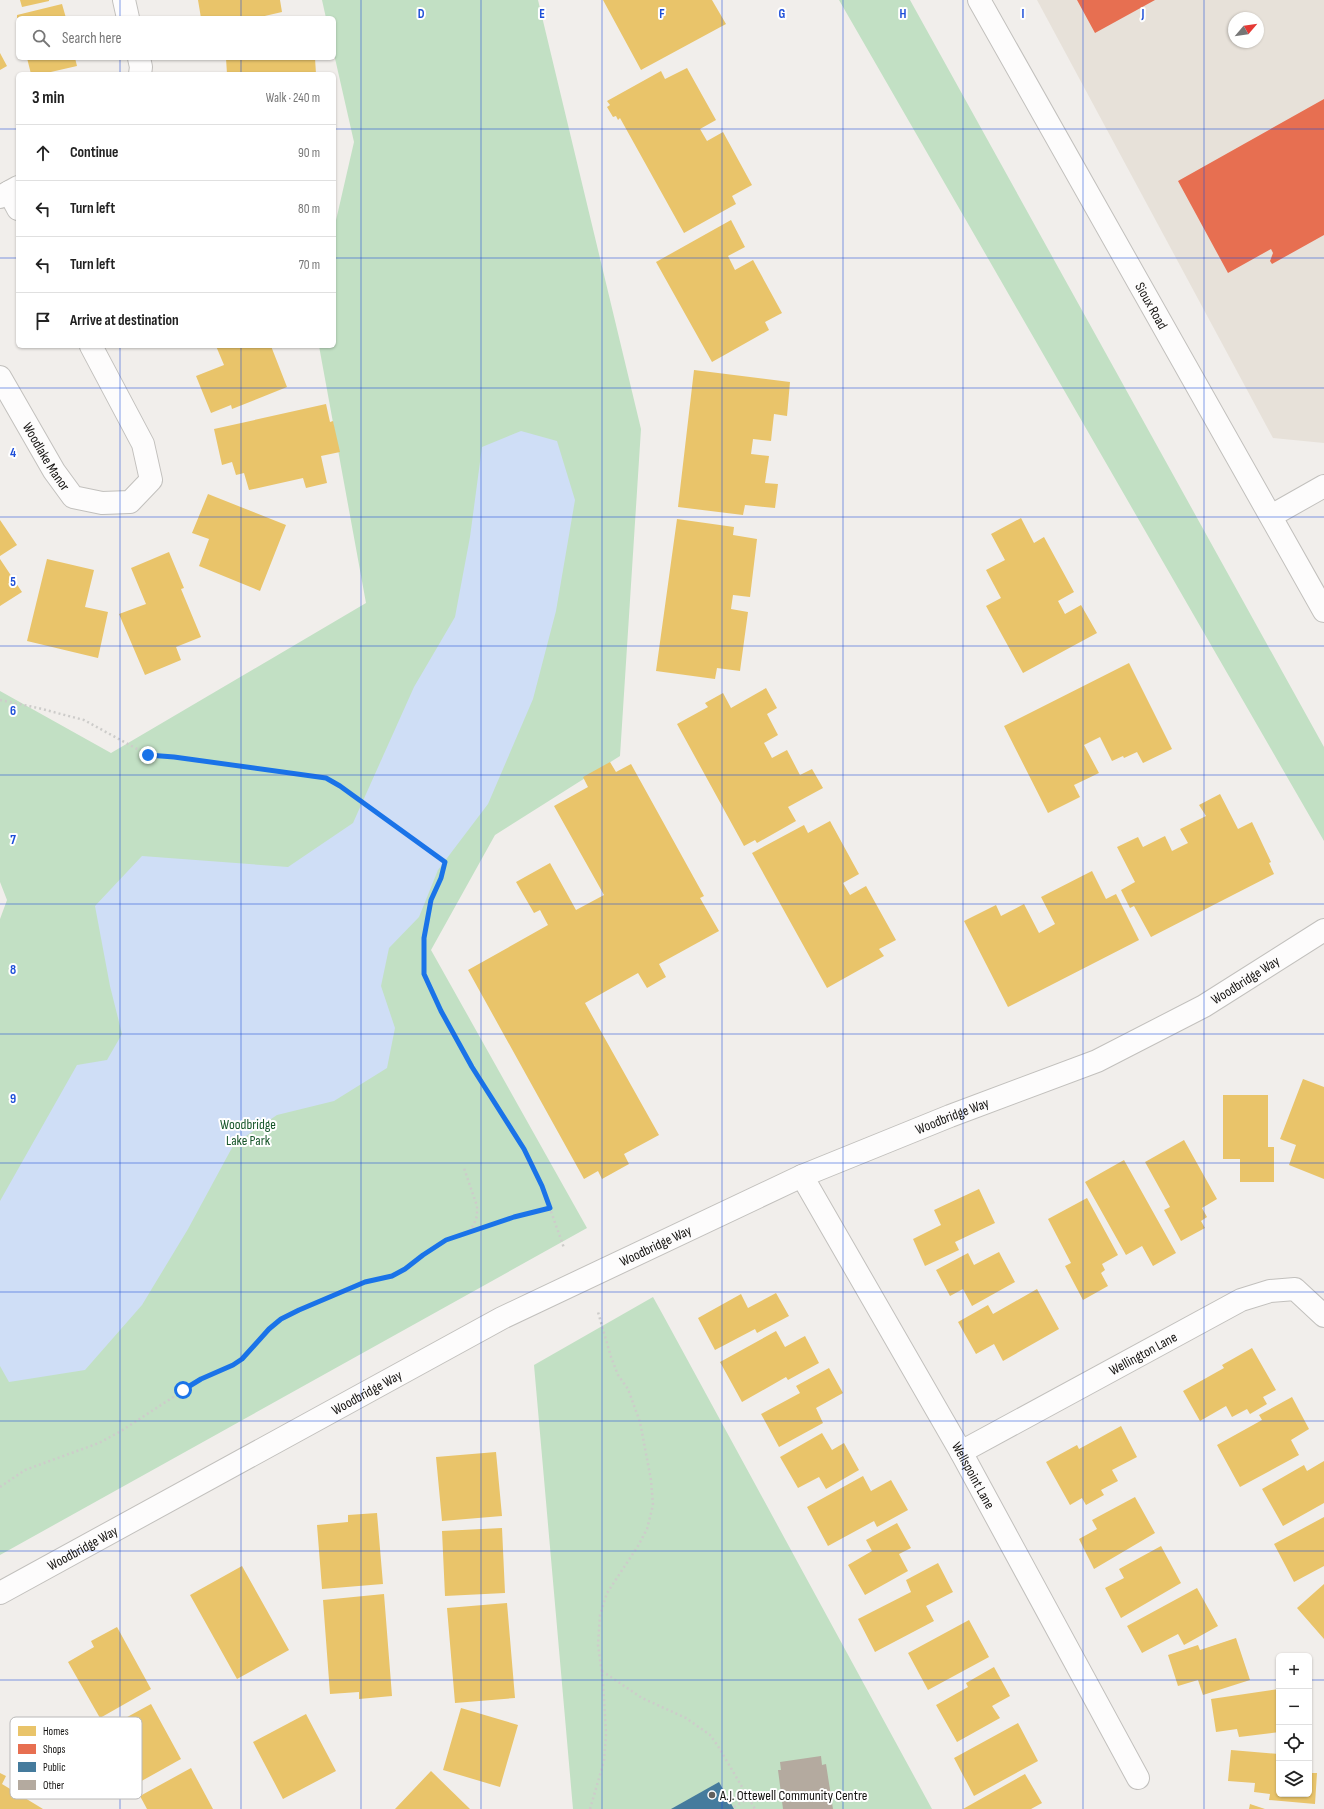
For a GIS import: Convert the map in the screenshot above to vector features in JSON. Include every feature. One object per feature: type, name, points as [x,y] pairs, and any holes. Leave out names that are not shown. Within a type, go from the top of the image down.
[{"type":"street","points":[[124,0],[128,16]]},
{"type":"street","name":"Sioux Road","points":[[979,0],[1324,611]]},
{"type":"street","points":[[139,60],[140,72]]},
{"type":"street","name":"Woodlake Manor","points":[[0,377],[54,471],[72,497],[102,502],[130,502],[151,480],[143,444],[92,348]]},
{"type":"street","points":[[1271,516],[1324,486]]},
{"type":"street","name":"Woodbridge Way","points":[[0,1593],[502,1318],[802,1176],[950,1116],[1097,1061],[1204,1006],[1324,930]]},
{"type":"street","name":"Wellspoint Lane","points":[[802,1176],[961,1452],[1138,1778]]},
{"type":"street","name":"Wellington Lane","points":[[961,1452],[1241,1300],[1270,1291],[1295,1289],[1324,1316]]},
{"type":"path","points":[[0,700],[84,720],[148,755],[174,757],[326,778],[340,786],[445,862],[441,878],[431,900],[424,938],[424,974],[441,1011],[472,1067],[524,1149],[542,1186],[564,1248]]},
{"type":"path","points":[[464,1168],[477,1206],[477,1216],[474,1224],[471,1229],[465,1233]]},
{"type":"path","points":[[0,1487],[24,1470],[99,1443],[201,1379],[233,1365],[242,1359],[261,1337],[281,1319],[365,1282],[392,1276],[405,1269],[434,1247],[465,1233],[514,1217],[550,1208]]},
{"type":"path","points":[[590,1809],[604,1761],[606,1734],[598,1645],[600,1615],[607,1593],[648,1529],[653,1504],[651,1480],[640,1422],[628,1389],[618,1375],[611,1357],[598,1312]]},
{"type":"path","points":[[601,1671],[642,1698],[686,1718],[710,1735],[755,1809]]},
{"type":"path","points":[[734,1807],[749,1798]]},
{"type":"shaded area","points":[[1037,0],[1324,0],[1324,443],[1273,438]]},
{"type":"green space","name":"Woodbridge Lake Park","points":[[322,0],[538,0],[641,429],[620,756],[495,835],[431,950],[587,1228],[0,1555],[0,919],[7,900],[0,882],[0,691],[111,753],[366,603],[319,348],[336,348],[336,220],[354,142],[335,60],[336,16],[326,16]]},
{"type":"green space","points":[[839,0],[910,0],[1324,747],[1324,841]]},
{"type":"green space","points":[[653,1297],[932,1809],[573,1809],[534,1365]]},
{"type":"water","points":[[521,431],[557,441],[575,500],[556,611],[533,699],[488,804],[438,870],[419,917],[389,948],[381,986],[395,1028],[387,1068],[334,1101],[277,1115],[234,1144],[188,1229],[142,1305],[85,1370],[9,1382],[0,1366],[0,1201],[77,1065],[107,1060],[122,1034],[110,986],[95,906],[142,856],[288,867],[353,823],[414,687],[455,617],[470,537],[482,447]]},
{"type":"building: Homes","points":[[20,0],[49,0],[49,1],[22,7]]},
{"type":"building: Homes","points":[[198,0],[280,0],[282,12],[265,16],[201,16]]},
{"type":"building: Homes","points":[[603,0],[712,0],[726,24],[641,70]]},
{"type":"building: Homes","points":[[62,4],[65,16],[17,16]]},
{"type":"building: Homes","points":[[0,53],[7,66],[0,70]]},
{"type":"building: Homes","points":[[28,60],[76,60],[77,66],[51,72],[30,72]]},
{"type":"building: Homes","points":[[226,60],[315,60],[316,72],[227,72]]},
{"type":"building: Homes","points":[[687,68],[716,120],[700,129],[707,141],[723,132],[752,185],[732,196],[736,204],[684,233],[620,118],[618,120],[616,116],[613,117],[607,107],[610,105],[607,101],[661,71],[665,79]]},
{"type":"building: Homes","points":[[731,220],[745,247],[728,256],[735,270],[753,260],[782,313],[765,322],[769,330],[712,362],[656,262]]},
{"type":"building: Homes","points":[[217,348],[272,348],[287,387],[232,409],[231,405],[211,413],[196,376],[224,365]]},
{"type":"building: Homes","points":[[694,370],[790,382],[787,416],[774,414],[771,441],[753,439],[751,454],[769,456],[765,483],[778,484],[775,508],[745,505],[743,515],[678,507]]},
{"type":"building: Homes","points":[[326,404],[330,422],[333,421],[340,452],[321,456],[327,483],[306,488],[303,478],[249,490],[244,473],[236,475],[232,462],[222,465],[214,429]]},
{"type":"building: Homes","points":[[208,494],[286,525],[260,591],[199,566],[209,539],[192,533]]},
{"type":"building: Homes","points":[[1021,518],[1034,543],[1044,537],[1074,592],[1058,601],[1065,614],[1081,605],[1097,633],[1023,673],[986,606],[1001,598],[986,570],[1005,560],[991,534]]},
{"type":"building: Homes","points":[[677,519],[734,527],[733,535],[757,539],[750,597],[733,595],[731,609],[748,612],[740,671],[717,668],[715,679],[656,671]]},
{"type":"building: Homes","points":[[0,520],[17,545],[0,556]]},
{"type":"building: Homes","points":[[169,552],[184,588],[181,589],[201,637],[176,647],[181,660],[145,675],[119,614],[146,604],[131,568]]},
{"type":"building: Homes","points":[[0,559],[22,592],[0,606]]},
{"type":"building: Homes","points":[[47,559],[94,570],[85,607],[108,612],[98,658],[27,641]]},
{"type":"building: Homes","points":[[1129,663],[1172,749],[1143,763],[1137,752],[1124,758],[1123,756],[1112,761],[1100,737],[1084,745],[1099,773],[1074,785],[1080,797],[1048,813],[1004,726]]},
{"type":"building: Homes","points":[[766,688],[777,708],[767,714],[778,735],[764,743],[772,758],[787,750],[800,775],[812,769],[823,788],[788,807],[796,821],[757,843],[755,840],[744,846],[677,724],[708,707],[705,703],[723,693],[731,708]]},
{"type":"building: Homes","points":[[610,762],[616,772],[631,764],[704,896],[700,898],[719,931],[659,964],[666,977],[647,988],[638,973],[585,1003],[659,1135],[624,1154],[629,1164],[602,1179],[598,1171],[584,1179],[468,970],[548,925],[540,910],[534,913],[516,882],[550,863],[576,910],[604,895],[554,806],[588,787],[583,777]]},
{"type":"building: Homes","points":[[1220,794],[1238,829],[1252,822],[1271,862],[1269,863],[1274,874],[1151,937],[1134,906],[1130,908],[1121,890],[1135,882],[1117,847],[1138,837],[1143,847],[1165,836],[1172,851],[1188,843],[1180,829],[1206,816],[1199,805]]},
{"type":"building: Homes","points":[[830,821],[859,874],[843,883],[850,895],[866,886],[896,940],[879,949],[884,956],[827,988],[752,853],[804,825],[808,833]]},
{"type":"building: Homes","points":[[1092,871],[1106,899],[1116,894],[1139,940],[1008,1007],[964,921],[996,905],[1001,916],[1024,904],[1039,933],[1055,924],[1041,897]]},
{"type":"building: Homes","points":[[1303,1079],[1324,1087],[1324,1179],[1289,1165],[1296,1145],[1280,1139]]},
{"type":"building: Homes","points":[[1223,1095],[1268,1095],[1268,1147],[1274,1147],[1274,1182],[1240,1182],[1240,1159],[1223,1159]]},
{"type":"building: Homes","points":[[1184,1140],[1217,1199],[1202,1208],[1207,1217],[1201,1221],[1205,1228],[1181,1241],[1164,1210],[1170,1207],[1145,1162]]},
{"type":"building: Homes","points":[[1124,1160],[1176,1253],[1153,1266],[1142,1246],[1126,1255],[1085,1182]]},
{"type":"building: Homes","points":[[979,1189],[995,1223],[955,1242],[959,1250],[925,1266],[913,1239],[941,1225],[934,1210]]},
{"type":"building: Homes","points":[[1087,1198],[1118,1255],[1102,1264],[1105,1270],[1101,1273],[1108,1286],[1083,1300],[1065,1266],[1071,1263],[1048,1219]]},
{"type":"building: Homes","points":[[999,1252],[1015,1282],[972,1306],[963,1289],[950,1296],[936,1270],[968,1253],[974,1265]]},
{"type":"building: Homes","points":[[1037,1289],[1059,1329],[1003,1361],[994,1344],[976,1354],[958,1322],[988,1305],[993,1314]]},
{"type":"building: Homes","points":[[776,1293],[789,1316],[757,1333],[755,1329],[715,1350],[698,1318],[741,1294],[748,1308]]},
{"type":"building: Homes","points":[[776,1331],[785,1347],[805,1336],[819,1363],[788,1380],[786,1377],[742,1402],[720,1362]]},
{"type":"building: Homes","points":[[1252,1348],[1276,1390],[1263,1397],[1267,1404],[1250,1414],[1247,1409],[1232,1417],[1226,1406],[1200,1421],[1183,1391],[1224,1368],[1222,1365]]},
{"type":"building: Homes","points":[[829,1368],[843,1393],[816,1408],[823,1423],[779,1447],[761,1414],[800,1393],[796,1386]]},
{"type":"building: Homes","points":[[1292,1397],[1309,1429],[1291,1440],[1299,1455],[1240,1487],[1217,1445],[1262,1420],[1259,1415]]},
{"type":"building: Homes","points":[[1121,1426],[1137,1457],[1112,1470],[1118,1481],[1101,1490],[1104,1495],[1086,1505],[1082,1498],[1070,1505],[1046,1462],[1077,1445],[1079,1449]]},
{"type":"building: Homes","points":[[822,1433],[832,1450],[844,1443],[859,1470],[826,1489],[819,1477],[798,1488],[780,1457]]},
{"type":"building: Homes","points":[[496,1452],[502,1516],[442,1521],[436,1457]]},
{"type":"building: Homes","points":[[1324,1461],[1324,1503],[1283,1526],[1262,1489],[1304,1465],[1307,1471]]},
{"type":"building: Homes","points":[[863,1476],[871,1491],[891,1480],[908,1510],[877,1527],[874,1521],[828,1546],[807,1507]]},
{"type":"building: Homes","points":[[1135,1497],[1155,1533],[1094,1569],[1079,1539],[1097,1529],[1092,1520]]},
{"type":"building: Homes","points":[[377,1513],[383,1584],[322,1589],[317,1525],[348,1522],[348,1515]]},
{"type":"building: Homes","points":[[1324,1517],[1324,1566],[1294,1582],[1274,1544]]},
{"type":"building: Homes","points":[[897,1523],[911,1548],[899,1554],[908,1571],[865,1595],[848,1565],[872,1551],[866,1540]]},
{"type":"building: Homes","points":[[502,1528],[505,1593],[445,1596],[442,1531]]},
{"type":"building: Homes","points":[[1161,1546],[1181,1583],[1121,1618],[1105,1588],[1124,1578],[1119,1569]]},
{"type":"building: Homes","points":[[938,1563],[953,1592],[926,1606],[934,1621],[875,1652],[858,1619],[911,1592],[906,1580]]},
{"type":"building: Homes","points":[[242,1566],[289,1650],[237,1679],[190,1595]]},
{"type":"building: Homes","points":[[1324,1584],[1324,1639],[1297,1608]]},
{"type":"building: Homes","points":[[1197,1588],[1218,1626],[1184,1645],[1178,1634],[1142,1653],[1127,1626]]},
{"type":"building: Homes","points":[[384,1594],[392,1696],[359,1699],[359,1692],[330,1694],[323,1600]]},
{"type":"building: Homes","points":[[507,1603],[515,1698],[455,1703],[447,1608]]},
{"type":"building: Homes","points":[[969,1620],[989,1657],[928,1690],[908,1653]]},
{"type":"building: Homes","points":[[117,1627],[151,1689],[99,1717],[68,1662],[94,1647],[91,1641]]},
{"type":"building: Homes","points":[[1236,1638],[1250,1680],[1203,1695],[1198,1680],[1178,1686],[1168,1655],[1198,1645],[1200,1650]]},
{"type":"building: Homes","points":[[994,1667],[1010,1696],[992,1706],[1000,1718],[957,1742],[936,1705],[968,1687],[966,1683]]},
{"type":"building: Homes","points":[[1276,1689],[1276,1732],[1239,1737],[1237,1729],[1216,1732],[1211,1699]]},
{"type":"building: Homes","points":[[151,1704],[181,1759],[142,1781],[142,1717],[127,1717]]},
{"type":"building: Homes","points":[[461,1708],[518,1725],[500,1787],[443,1770]]},
{"type":"building: Homes","points":[[306,1714],[336,1771],[283,1799],[253,1742]]},
{"type":"building: Homes","points":[[1018,1723],[1038,1761],[974,1796],[954,1758]]},
{"type":"building: Homes","points":[[1231,1750],[1276,1754],[1276,1797],[1312,1797],[1312,1773],[1317,1773],[1315,1804],[1269,1800],[1270,1794],[1254,1792],[1255,1783],[1228,1781]]},
{"type":"building: Homes","points":[[191,1768],[213,1809],[147,1809],[142,1799],[142,1795]]},
{"type":"building: Homes","points":[[431,1771],[470,1809],[395,1809]]},
{"type":"building: Homes","points":[[0,1773],[6,1776],[2,1784],[10,1789],[10,1799],[27,1799],[43,1809],[0,1809]]},
{"type":"building: Homes","points":[[1025,1774],[1042,1803],[1031,1809],[963,1809]]},
{"type":"building: Homes","points":[[1250,1804],[1265,1809],[1249,1809]]},
{"type":"building: Shops","points":[[1077,0],[1155,0],[1095,33]]},
{"type":"building: Shops","points":[[1324,99],[1324,235],[1272,264],[1270,261],[1273,253],[1271,249],[1228,273],[1178,181]]},
{"type":"building: Public","name":"A.J. Ottewell Community Centre","points":[[719,1782],[734,1809],[671,1809]]},
{"type":"building: Other","points":[[821,1756],[822,1765],[826,1764],[833,1809],[783,1809],[778,1770],[781,1770],[780,1762]]},
{"type":"place","name":"A.J. Ottewell Community Centre","points":[[712,1795]]},
{"type":"route","points":[[148,755],[174,757],[326,778],[340,786],[445,862],[441,878],[431,900],[424,938],[424,974],[441,1011],[472,1067],[524,1149],[542,1186],[550,1208],[514,1217],[446,1240],[434,1247],[405,1269],[392,1276],[365,1282],[299,1310],[281,1319],[269,1329],[242,1359],[233,1365],[201,1379],[183,1390]]}]
